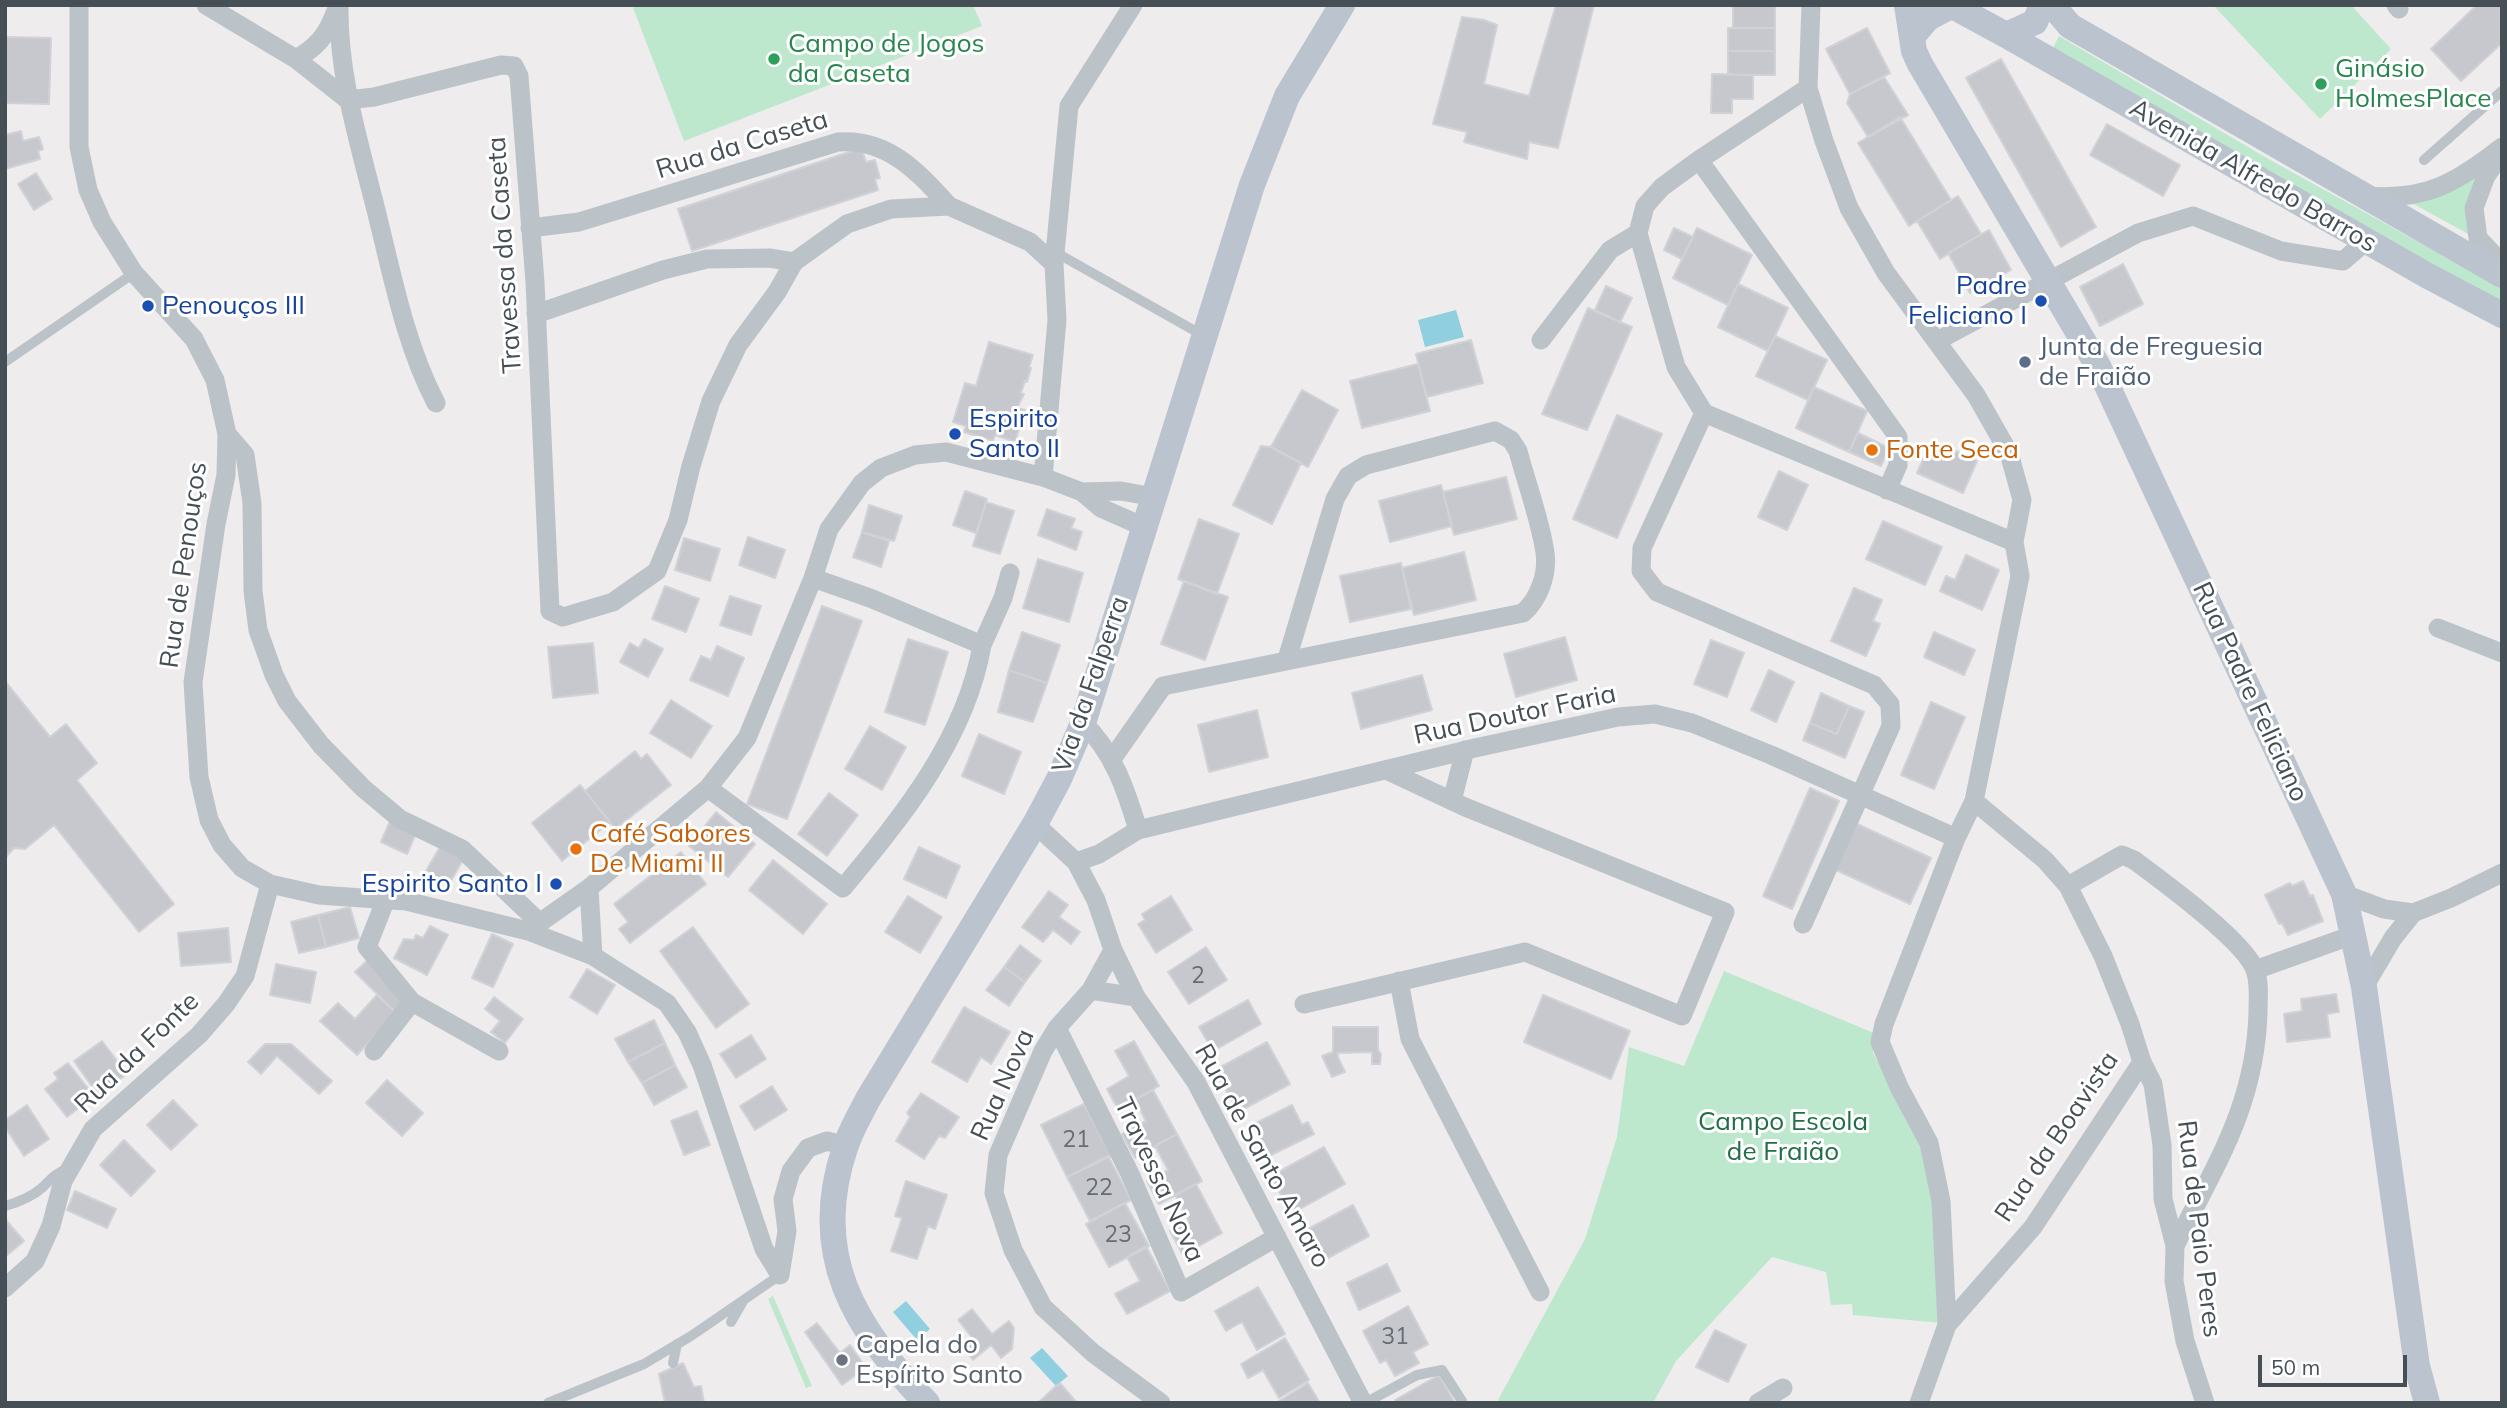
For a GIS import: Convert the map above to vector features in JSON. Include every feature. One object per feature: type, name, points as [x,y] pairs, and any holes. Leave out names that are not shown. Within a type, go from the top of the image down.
[{"type":"main road","name":"Via da Falperra","points":[[927,1403],[871,1337],[851,1304],[836,1260],[830,1224],[834,1190],[845,1146],[868,1099],[1035,824],[1059,779],[1083,723],[1252,185],[1287,96],[1342,5]]},
{"type":"main road","name":"Rua Padre Feliciano","points":[[1907,5],[1920,64],[2098,366],[2344,894],[2364,987],[2417,1366],[2427,1403]]},
{"type":"main road","points":[[1912,37],[1928,18],[1951,5]]},
{"type":"main road","name":"Avenida Alfredo Barros","points":[[1951,5],[2428,276],[2502,315]]},
{"type":"main road","points":[[2006,35],[2035,22],[2042,5]]},
{"type":"main road","name":"Avenida Alfredo Barros","points":[[2052,5],[2070,26],[2498,274]]},
{"type":"street","name":"Rua de Penouços","points":[[79,5],[79,147],[88,190],[102,222],[134,272],[194,339],[215,380],[227,434],[226,475],[193,682],[199,777],[209,820],[222,845],[242,868],[270,884],[319,895],[417,903],[534,927],[593,956],[667,1003],[687,1032],[702,1065],[764,1249],[780,1275]]},
{"type":"street","points":[[206,5],[296,59],[348,100]]},
{"type":"street","points":[[296,59],[314,49],[328,32],[339,5]]},
{"type":"street","points":[[339,5],[338,37],[348,100],[420,374],[436,403]]},
{"type":"street","points":[[1043,477],[1057,320],[1054,258],[1069,106],[1133,5]]},
{"type":"street","points":[[1811,5],[1808,88],[1849,208],[1886,273],[1976,395],[2009,453],[2022,500],[2014,542],[2020,576],[1974,801],[1956,838],[1884,1024],[1880,1042],[1899,1087],[1929,1143],[1941,1201],[1947,1325]]},
{"type":"street","name":"Travessa da Caseta","points":[[348,100],[374,97],[501,65],[514,66],[519,76],[536,314],[550,611],[563,617],[613,601],[657,571],[678,520],[711,401],[738,345],[777,292],[794,262]]},
{"type":"street","points":[[1808,88],[1699,160],[1662,187],[1644,206],[1637,233],[1676,367],[1704,413],[2014,542]]},
{"type":"street","name":"Rua da Caseta","points":[[530,228],[579,222],[838,142],[853,141],[884,148],[900,157],[921,175],[949,206]]},
{"type":"street","points":[[2361,195],[2408,195],[2438,189],[2468,173],[2502,147]]},
{"type":"street","points":[[2498,274],[2493,254],[2478,237],[2474,208],[2486,176],[2502,153]]},
{"type":"street","points":[[1699,160],[1898,437],[1898,465],[1887,490]]},
{"type":"street","points":[[536,314],[663,270],[707,259],[769,258],[794,262],[847,224],[891,209],[949,206],[1030,242],[1054,258]]},
{"type":"street","points":[[1937,341],[2138,233],[2193,216],[2281,251],[2350,255]]},
{"type":"street","points":[[1541,340],[1610,250],[1637,233]]},
{"type":"street","points":[[1704,413],[1642,548],[1641,571],[1657,592],[1874,685],[1890,704],[1891,726],[1803,924]]},
{"type":"street","points":[[1112,759],[1163,686],[1523,612],[1533,604],[1543,579],[1546,555],[1518,451],[1511,440],[1495,431],[1366,465],[1348,476],[1335,499],[1287,659]]},
{"type":"street","points":[[227,434],[245,455],[252,503],[253,592],[258,630],[274,675],[287,701],[321,746],[363,788],[400,819],[462,849],[534,927],[589,888],[708,788],[747,738],[813,578],[829,529],[862,483],[881,468],[915,455],[946,452],[1043,477],[1083,492],[1115,517],[1144,527]]},
{"type":"street","points":[[1083,492],[1121,491],[1154,497]]},
{"type":"street","points":[[708,788],[843,888],[897,822],[943,751],[977,674],[982,645],[999,610],[1010,573]]},
{"type":"street","points":[[813,578],[870,598],[982,645]]},
{"type":"street","points":[[2438,628],[2502,653]]},
{"type":"street","name":"Rua Doutor Faria","points":[[1076,862],[1099,854],[1138,830],[1170,821],[1465,750],[1618,717],[1655,714],[1692,723],[1861,794],[1956,838]]},
{"type":"street","points":[[1083,723],[1098,737],[1112,759],[1138,830]]},
{"type":"street","points":[[1452,801],[1465,750]]},
{"type":"street","points":[[1304,1004],[1525,952],[1682,1016],[1725,912],[1452,801],[1386,770]]},
{"type":"street","name":"Rua da Boavista","points":[[1919,1403],[1947,1325],[2033,1227],[2142,1062],[2107,967],[2068,886],[2045,860],[1974,801]]},
{"type":"street","name":"Rua de Santo Amaro","points":[[1035,824],[1076,862],[1096,900],[1113,950],[1136,997],[1196,1082],[1364,1403]]},
{"type":"street","points":[[2068,886],[2095,868],[2122,855],[2134,859],[2201,912],[2244,952],[2255,970],[2258,991],[2257,1045],[2249,1087],[2229,1141],[2175,1245]]},
{"type":"street","points":[[2344,894],[2384,909],[2413,913],[2502,873]]},
{"type":"street","name":"Rua da Fonte","points":[[5,1288],[35,1261],[51,1226],[63,1181],[93,1129],[199,1035],[226,1004],[245,976],[270,884]]},
{"type":"street","points":[[589,888],[593,956]]},
{"type":"street","points":[[386,899],[367,947],[412,1002],[499,1051]]},
{"type":"street","points":[[2364,987],[2393,938],[2413,913]]},
{"type":"street","points":[[2255,970],[2353,935]]},
{"type":"street","name":"Rua Nova","points":[[1113,950],[1091,990],[1057,1028],[1043,1051],[998,1155],[994,1193],[1013,1250],[1043,1307],[1093,1353],[1161,1403]]},
{"type":"street","points":[[1399,981],[1410,1039],[1540,1292]]},
{"type":"street","points":[[1091,990],[1136,997]]},
{"type":"street","points":[[374,1051],[412,1002]]},
{"type":"street","name":"Travessa Nova","points":[[1057,1028],[1130,1174],[1181,1292],[1277,1237]]},
{"type":"street","name":"Rua de Paio Peres","points":[[2142,1062],[2153,1084],[2162,1144],[2163,1199],[2175,1245],[2174,1281],[2183,1329],[2205,1403]]},
{"type":"street","points":[[780,1275],[788,1231],[783,1199],[791,1171],[807,1148],[827,1141],[845,1146]]},
{"type":"street","points":[[1758,1403],[1783,1388]]},
{"type":"lane","points":[[2424,160],[2502,91]]},
{"type":"lane","points":[[1054,258],[1204,337]]},
{"type":"lane","points":[[5,362],[134,272]]},
{"type":"lane","points":[[5,1206],[26,1198],[54,1175],[71,1167]]},
{"type":"lane","points":[[548,1403],[644,1364],[780,1275]]},
{"type":"lane","points":[[731,1322],[744,1299]]},
{"type":"lane","points":[[673,1363],[677,1344]]},
{"type":"lane","points":[[1364,1403],[1417,1375],[1442,1370],[1462,1401]]},
{"type":"green space","name":"Campo de Jogos da Caseta","points":[[632,5],[973,5],[982,26],[684,141]]},
{"type":"green space","name":"Ginásio HolmesPlace","points":[[2213,5],[2351,5],[2391,49],[2320,119]]},
{"type":"green space","points":[[2059,36],[2272,161],[2502,288],[2502,305],[2052,50]]},
{"type":"green space","points":[[2486,166],[2470,235],[2410,202]]},
{"type":"green space","name":"Campo Escola de Fraião","points":[[1724,971],[1874,1033],[1873,1053],[1925,1143],[1935,1187],[1942,1323],[1853,1315],[1852,1304],[1831,1305],[1826,1272],[1772,1257],[1676,1361],[1653,1403],[1501,1403],[1498,1400],[1585,1239],[1617,1137],[1629,1047],[1684,1066]]},
{"type":"green space","points":[[773,1296],[812,1386],[806,1388],[768,1299]]},
{"type":"water","points":[[1456,310],[1464,337],[1425,347],[1418,320]]},
{"type":"water","points":[[906,1301],[930,1329],[917,1340],[893,1312]]},
{"type":"water","points":[[1042,1348],[1068,1376],[1056,1386],[1030,1358]]},
{"type":"building","points":[[1556,5],[1594,5],[1558,148],[1529,142],[1527,159],[1464,142],[1467,132],[1433,124],[1462,17],[1497,25],[1484,84],[1529,96]]},
{"type":"building","points":[[1733,5],[1775,5],[1775,28],[1733,28]]},
{"type":"building","points":[[2477,5],[2502,5],[2502,43],[2461,81],[2431,49]]},
{"type":"building","points":[[1728,28],[1775,28],[1775,51],[1728,51]]},
{"type":"building","points":[[1867,28],[1890,73],[1850,94],[1826,49]]},
{"type":"building","points":[[6,37],[51,38],[49,104],[5,103]]},
{"type":"building","points":[[1728,51],[1775,51],[1775,75],[1728,75]]},
{"type":"building","points":[[2001,59],[2096,227],[2061,247],[1966,78]]},
{"type":"building","points":[[1712,74],[1753,75],[1753,99],[1732,99],[1732,113],[1711,113]]},
{"type":"building","points":[[1884,77],[1908,115],[1868,137],[1847,103],[1850,94]]},
{"type":"building","points":[[1900,117],[1951,200],[1909,226],[1858,143]]},
{"type":"building","points":[[2107,124],[2180,165],[2163,196],[2090,155]]},
{"type":"building","points":[[21,131],[23,141],[39,137],[43,149],[38,151],[40,159],[5,169],[5,135]]},
{"type":"building","points":[[861,148],[866,162],[875,160],[880,178],[875,179],[878,190],[692,251],[678,209]]},
{"type":"building","points":[[36,173],[52,199],[34,210],[18,184]]},
{"type":"building","points":[[1958,196],[1981,234],[1940,259],[1917,221]]},
{"type":"building","points":[[1674,228],[1693,237],[1682,259],[1664,250]]},
{"type":"building","points":[[1697,228],[1752,255],[1728,305],[1673,278]]},
{"type":"building","points":[[1989,230],[2011,270],[1970,293],[1948,253]]},
{"type":"building","points":[[2123,264],[2143,304],[2100,326],[2080,287]]},
{"type":"building","points":[[1738,284],[1788,308],[1768,351],[1718,327]]},
{"type":"building","points":[[1606,286],[1632,298],[1620,322],[1595,310]]},
{"type":"building","points":[[1588,308],[1632,327],[1587,430],[1542,414]]},
{"type":"building","points":[[1775,336],[1827,360],[1808,400],[1756,376]]},
{"type":"building","points":[[1471,340],[1483,383],[1427,397],[1416,354]]},
{"type":"building","points":[[989,342],[1033,355],[1027,382],[1025,381],[1021,393],[1024,394],[1017,408],[1025,410],[1015,442],[995,435],[993,441],[964,432],[966,426],[953,422],[965,383],[976,386]]},
{"type":"building","points":[[1418,364],[1430,411],[1362,428],[1350,381]]},
{"type":"building","points":[[1814,387],[1867,411],[1849,452],[1796,428]]},
{"type":"building","points":[[1302,390],[1338,410],[1308,467],[1271,447]]},
{"type":"building","points":[[1617,415],[1662,434],[1617,538],[1573,519]]},
{"type":"building","points":[[1858,433],[1889,448],[1881,466],[1849,452]]},
{"type":"building","points":[[1932,440],[1977,461],[1963,493],[1917,473]]},
{"type":"building","points":[[1261,446],[1271,447],[1301,463],[1272,524],[1233,505]]},
{"type":"building","points":[[1779,471],[1808,485],[1787,530],[1758,517]]},
{"type":"building","points":[[1506,477],[1517,519],[1454,535],[1443,492]]},
{"type":"building","points":[[1441,485],[1452,526],[1390,542],[1379,501]]},
{"type":"building","points":[[965,491],[987,499],[976,533],[953,525]]},
{"type":"building","points":[[986,502],[1014,511],[1000,554],[973,546]]},
{"type":"building","points":[[869,505],[902,516],[894,541],[862,532]]},
{"type":"building","points":[[1047,509],[1075,519],[1071,528],[1082,532],[1076,550],[1038,535]]},
{"type":"building","points":[[1199,519],[1239,534],[1217,594],[1178,579]]},
{"type":"building","points":[[1883,521],[1942,547],[1925,585],[1866,559]]},
{"type":"building","points":[[862,532],[889,541],[881,567],[853,557]]},
{"type":"building","points":[[748,537],[785,550],[775,578],[739,565]]},
{"type":"building","points":[[684,538],[720,549],[710,581],[675,570]]},
{"type":"building","points":[[1464,552],[1476,600],[1414,615],[1402,568]]},
{"type":"building","points":[[1966,555],[1999,570],[1982,610],[1940,591],[1946,576],[1955,580]]},
{"type":"building","points":[[1038,559],[1083,573],[1069,622],[1023,608]]},
{"type":"building","points":[[1401,563],[1411,609],[1350,622],[1340,576]]},
{"type":"building","points":[[1184,581],[1228,597],[1205,660],[1161,644]]},
{"type":"building","points":[[665,586],[699,599],[686,632],[652,619]]},
{"type":"building","points":[[1854,588],[1882,600],[1873,621],[1880,624],[1866,656],[1831,641]]},
{"type":"building","points":[[730,596],[761,606],[751,635],[720,625]]},
{"type":"building","points":[[822,606],[862,621],[787,819],[747,804]]},
{"type":"building","points":[[1022,632],[1060,645],[1047,683],[1009,670]]},
{"type":"building","points":[[1934,632],[1975,650],[1964,675],[1924,657]]},
{"type":"building","points":[[1565,637],[1577,680],[1516,697],[1504,654]]},
{"type":"building","points":[[644,639],[663,649],[648,677],[620,662],[630,643],[639,648]]},
{"type":"building","points":[[908,639],[948,652],[925,725],[885,712]]},
{"type":"building","points":[[1711,640],[1744,653],[1727,697],[1694,684]]},
{"type":"building","points":[[593,643],[598,693],[553,698],[548,647]]},
{"type":"building","points":[[717,646],[744,658],[728,696],[690,680],[701,656],[711,660]]},
{"type":"building","points":[[1009,670],[1047,683],[1033,722],[998,712]]},
{"type":"building","points":[[1769,670],[1794,682],[1776,722],[1751,710]]},
{"type":"building","points":[[1422,675],[1432,710],[1361,729],[1352,693]]},
{"type":"building","points":[[5,681],[50,737],[66,724],[97,763],[77,780],[174,904],[139,932],[54,825],[25,849],[14,848],[5,858]]},
{"type":"building","points":[[1821,693],[1849,706],[1837,734],[1810,723]]},
{"type":"building","points":[[671,700],[712,726],[691,758],[650,733]]},
{"type":"building","points":[[1931,702],[1965,717],[1934,789],[1901,775]]},
{"type":"building","points":[[1849,706],[1864,712],[1845,758],[1803,740],[1810,723],[1837,734]]},
{"type":"building","points":[[1257,710],[1268,757],[1209,772],[1198,725]]},
{"type":"building","points":[[870,726],[906,747],[882,790],[845,769]]},
{"type":"building","points":[[979,734],[1021,752],[1004,794],[962,776]]},
{"type":"building","points":[[635,751],[641,759],[647,754],[671,785],[615,829],[585,791]]},
{"type":"building","points":[[580,785],[610,822],[562,861],[532,823]]},
{"type":"building","points":[[1810,788],[1839,801],[1792,909],[1763,896]]},
{"type":"building","points":[[829,793],[858,815],[827,856],[798,834]]},
{"type":"building","points":[[716,812],[755,844],[728,877],[689,846]]},
{"type":"building","points":[[390,821],[416,833],[407,854],[381,842]]},
{"type":"building","points":[[1857,824],[1931,858],[1910,904],[1836,870]]},
{"type":"building","points":[[440,847],[463,860],[449,884],[426,871]]},
{"type":"building","points":[[919,847],[960,866],[946,898],[904,879]]},
{"type":"building","points":[[681,852],[706,884],[630,943],[619,929],[628,922],[614,904]]},
{"type":"building","points":[[773,860],[827,904],[803,934],[749,890]]},
{"type":"building","points":[[2303,881],[2310,896],[2313,895],[2323,921],[2288,935],[2282,923],[2279,924],[2265,895],[2290,883],[2292,886]]},
{"type":"building","points":[[1049,891],[1068,905],[1059,917],[1080,932],[1071,944],[1053,930],[1043,942],[1022,927]]},
{"type":"building","points":[[908,896],[942,917],[920,953],[885,932]]},
{"type":"building","points":[[1171,896],[1192,930],[1156,953],[1138,924],[1145,920],[1142,914]]},
{"type":"building","points":[[350,907],[359,938],[326,947],[318,915]]},
{"type":"building","points":[[318,915],[326,947],[299,953],[291,922]]},
{"type":"building","points":[[430,926],[448,935],[427,975],[394,958],[404,939],[414,940],[416,935],[423,938]]},
{"type":"building","points":[[693,927],[749,1004],[716,1028],[660,951]]},
{"type":"building","points":[[228,928],[231,962],[181,966],[178,933]]},
{"type":"building","points":[[492,934],[513,944],[493,987],[472,978]]},
{"type":"building","points":[[1020,945],[1041,961],[1025,982],[1004,967]]},
{"type":"building","points":[[1206,947],[1227,980],[1189,1004],[1168,972]]},
{"type":"building","points":[[370,958],[406,1000],[396,1013],[355,972]]},
{"type":"building","points":[[276,964],[316,972],[310,1003],[270,995]]},
{"type":"building","points":[[1004,967],[1025,982],[1009,1006],[986,990]]},
{"type":"building","points":[[587,969],[615,985],[597,1014],[570,997]]},
{"type":"building","points":[[2336,994],[2339,1012],[2327,1014],[2330,1037],[2287,1042],[2284,1014],[2302,1011],[2301,999]]},
{"type":"building","points":[[377,995],[396,1013],[357,1055],[320,1021],[338,1003],[355,1019]]},
{"type":"building","points":[[1543,995],[1630,1031],[1611,1079],[1524,1042]]},
{"type":"building","points":[[494,997],[523,1019],[505,1043],[491,1032],[500,1021],[485,1009]]},
{"type":"building","points":[[1248,1000],[1261,1024],[1213,1051],[1199,1027]]},
{"type":"building","points":[[964,1007],[1010,1032],[991,1064],[981,1057],[967,1082],[932,1062]]},
{"type":"building","points":[[654,1020],[665,1043],[628,1062],[615,1039]]},
{"type":"building","points":[[1333,1027],[1378,1027],[1380,1064],[1372,1064],[1372,1052],[1338,1053],[1345,1072],[1332,1077],[1322,1056],[1333,1052]]},
{"type":"building","points":[[751,1035],[766,1059],[736,1078],[720,1054]]},
{"type":"building","points":[[102,1041],[127,1074],[98,1095],[74,1061]]},
{"type":"building","points":[[1134,1041],[1159,1086],[1118,1109],[1107,1089],[1129,1076],[1115,1051]]},
{"type":"building","points":[[1267,1042],[1290,1084],[1238,1112],[1215,1070]]},
{"type":"building","points":[[665,1043],[675,1065],[642,1083],[628,1062]]},
{"type":"building","points":[[265,1044],[291,1044],[332,1081],[319,1094],[277,1056],[261,1074],[248,1062]]},
{"type":"building","points":[[68,1063],[94,1096],[67,1117],[45,1089],[58,1079],[54,1073]]},
{"type":"building","points":[[675,1065],[687,1087],[654,1105],[642,1083]]},
{"type":"building","points":[[387,1080],[423,1113],[402,1136],[366,1103]]},
{"type":"building","points":[[772,1086],[787,1110],[755,1130],[740,1106]]},
{"type":"building","points":[[1153,1090],[1177,1134],[1135,1158],[1122,1134],[1146,1121],[1135,1100]]},
{"type":"building","points":[[921,1093],[959,1117],[945,1138],[939,1136],[924,1159],[896,1141],[910,1117],[907,1113]]},
{"type":"building","points":[[173,1100],[197,1125],[171,1150],[147,1125]]},
{"type":"building","points":[[1084,1104],[1111,1156],[1067,1177],[1041,1125]]},
{"type":"building","points":[[27,1105],[49,1139],[24,1156],[5,1127],[5,1120]]},
{"type":"building","points":[[1292,1105],[1302,1125],[1308,1122],[1314,1134],[1269,1156],[1254,1124]]},
{"type":"building","points":[[697,1111],[710,1145],[684,1155],[671,1121]]},
{"type":"building","points":[[1177,1134],[1202,1181],[1159,1204],[1147,1181],[1168,1170],[1155,1146]]},
{"type":"building","points":[[124,1140],[155,1171],[131,1196],[100,1165]]},
{"type":"building","points":[[1324,1147],[1345,1184],[1291,1214],[1271,1176]]},
{"type":"building","points":[[1108,1156],[1131,1200],[1090,1221],[1067,1177]]},
{"type":"building","points":[[906,1181],[947,1195],[935,1229],[928,1226],[917,1259],[891,1251],[902,1218],[895,1216]]},
{"type":"building","points":[[1196,1184],[1222,1233],[1183,1255],[1170,1231],[1189,1221],[1175,1195]]},
{"type":"building","points":[[75,1191],[116,1209],[107,1228],[67,1210]]},
{"type":"building","points":[[1125,1203],[1149,1246],[1109,1267],[1086,1224]]},
{"type":"building","points":[[1353,1205],[1369,1236],[1324,1260],[1308,1229]]},
{"type":"building","points":[[5,1219],[24,1241],[5,1257]]},
{"type":"building","points":[[1146,1246],[1170,1291],[1127,1314],[1115,1294],[1140,1281],[1127,1257]]},
{"type":"building","points":[[1387,1264],[1400,1291],[1359,1310],[1347,1283]]},
{"type":"building","points":[[1258,1287],[1285,1334],[1257,1350],[1242,1322],[1226,1331],[1215,1311]]},
{"type":"building","points":[[1408,1306],[1428,1344],[1413,1352],[1419,1363],[1395,1376],[1386,1360],[1380,1363],[1363,1331]]},
{"type":"building","points":[[972,1309],[992,1334],[1009,1321],[1014,1328],[1012,1349],[1001,1358],[991,1345],[973,1360],[964,1348],[974,1340],[958,1320]]},
{"type":"building","name":"Capela do Espírito Santo","points":[[817,1323],[840,1353],[850,1345],[866,1368],[842,1385],[805,1332]]},
{"type":"building","points":[[1715,1330],[1746,1345],[1728,1382],[1696,1367]]},
{"type":"building","points":[[1285,1338],[1309,1380],[1279,1398],[1263,1370],[1248,1378],[1241,1364]]},
{"type":"building","points":[[683,1363],[694,1387],[701,1386],[704,1403],[665,1403],[659,1374]]},
{"type":"building","points":[[1439,1375],[1455,1403],[1397,1403],[1395,1400]]},
{"type":"building","points":[[1060,1383],[1077,1403],[1038,1403],[1056,1386]]},
{"type":"building","points":[[1308,1383],[1320,1403],[1276,1403]]},
{"type":"place","name":"Campo de Jogos da Caseta","points":[[774,59]]},
{"type":"place","name":"Ginásio HolmesPlace","points":[[2321,84]]},
{"type":"place","name":"Padre Feliciano I","points":[[2041,301]]},
{"type":"place","name":"Penouços III","points":[[148,306]]},
{"type":"place","name":"Junta de Freguesia de Fraião","points":[[2025,362]]},
{"type":"place","name":"Espirito Santo II","points":[[955,434]]},
{"type":"place","name":"Fonte Seca","points":[[1872,450]]},
{"type":"place","name":"Café Sabores De Miami II","points":[[576,849]]},
{"type":"place","name":"Espirito Santo I","points":[[556,884]]},
{"type":"place","name":"Capela do Espírito Santo","points":[[842,1360]]}]
